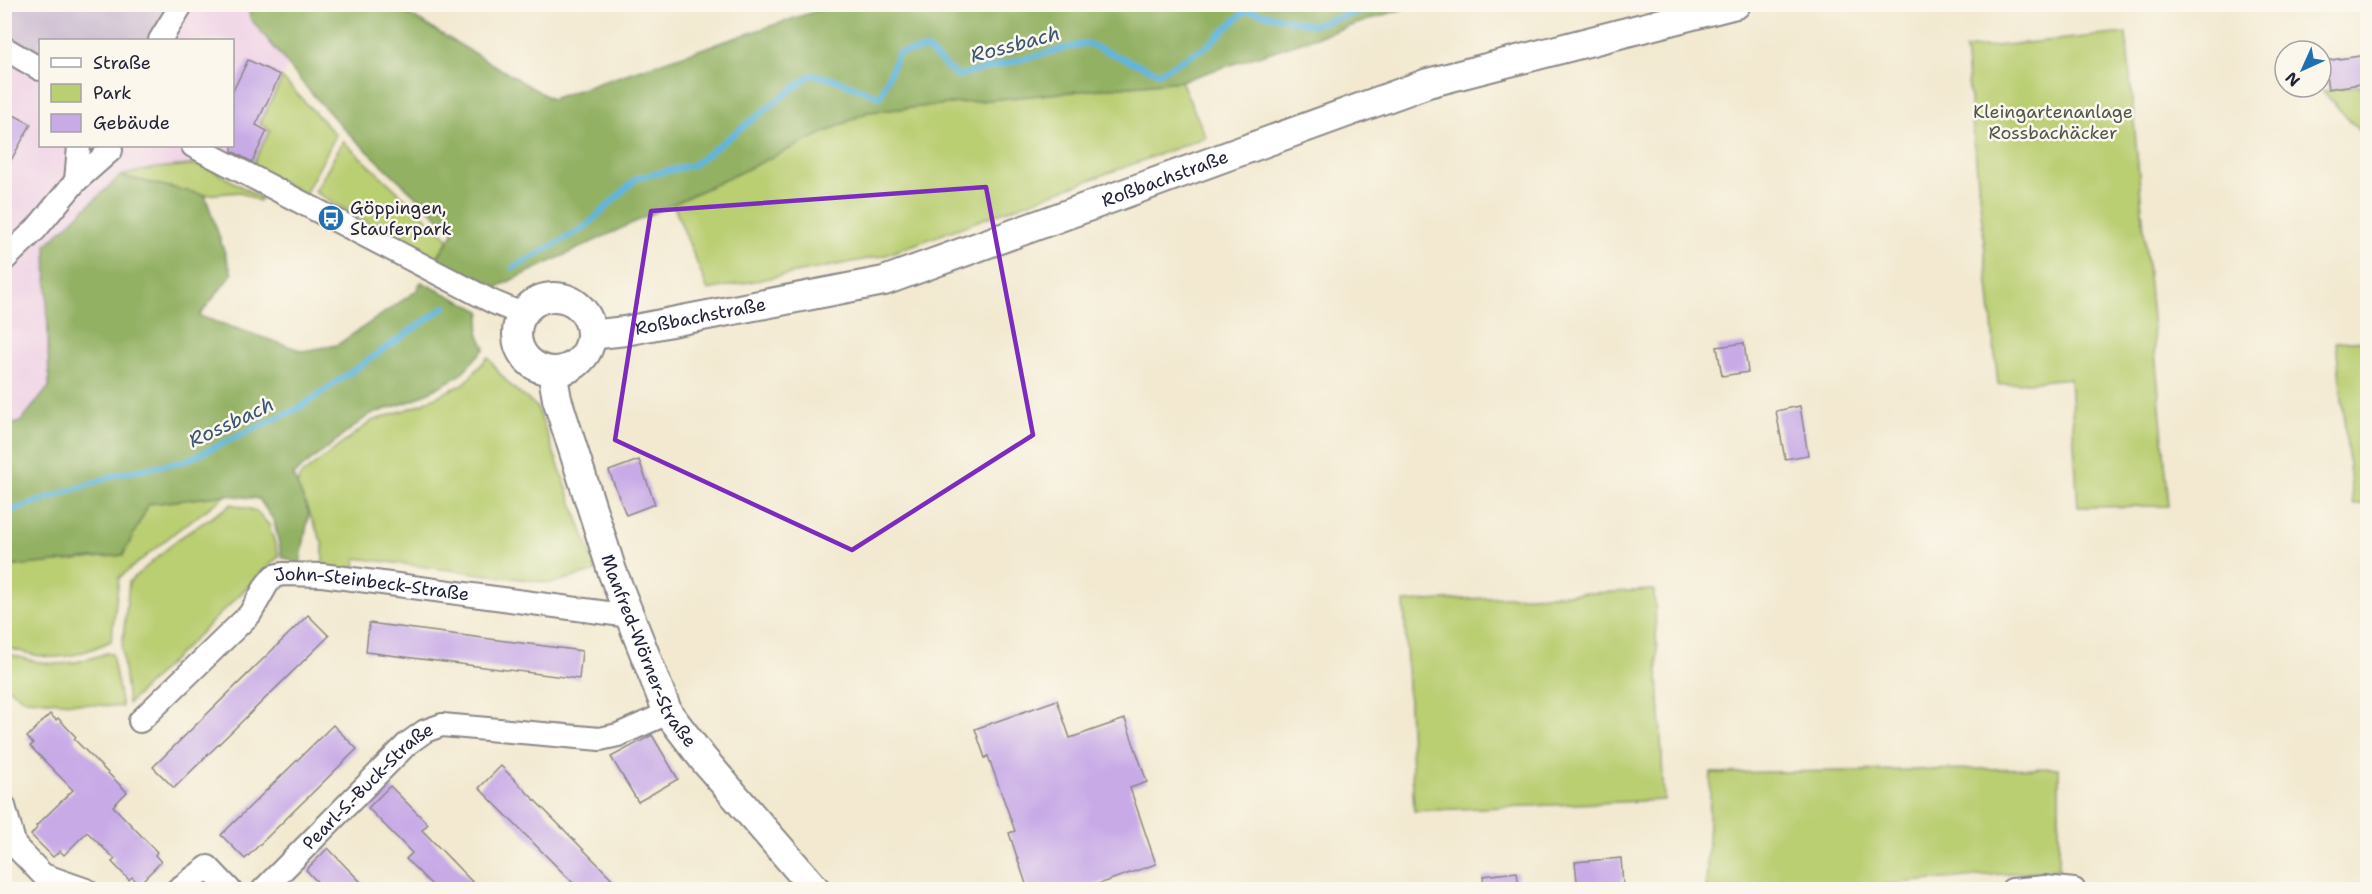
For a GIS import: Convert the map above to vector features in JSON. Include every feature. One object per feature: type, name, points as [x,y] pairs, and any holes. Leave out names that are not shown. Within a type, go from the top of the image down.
[{"type":"street","points":[[161,39],[182,4]]},
{"type":"street","name":"Roßbachstraße","points":[[591,335],[625,331],[884,281],[1428,83],[1736,4]]},
{"type":"street","points":[[4,48],[39,68]]},
{"type":"street","points":[[76,181],[79,147]]},
{"type":"street","points":[[4,260],[36,229],[76,181],[111,147]]},
{"type":"street","points":[[195,147],[493,302],[522,314]]},
{"type":"street","points":[[564,298],[576,304],[584,312],[590,323],[591,335],[589,347],[583,357],[564,370],[552,371],[539,368],[528,361],[517,339],[517,326],[522,314],[540,299],[564,298]]},
{"type":"street","name":"Manfred-Wörner-Straße","points":[[552,371],[557,399],[612,571],[668,713],[704,760],[816,890]]},
{"type":"street","name":"John-Steinbeck-Straße","points":[[140,721],[250,614],[267,584],[274,576],[282,574],[322,574],[630,616]]},
{"type":"street","name":"Pearl-S.-Buck-Straße","points":[[263,890],[407,744],[425,731],[442,725],[600,739],[618,735],[668,713]]},
{"type":"street","points":[[4,806],[15,846],[44,875],[86,890]]},
{"type":"street","points":[[177,890],[208,867],[230,890]]},
{"type":"street","points":[[2012,890],[2045,887],[2074,890]]},
{"type":"highlighted area","points":[[986,187],[1033,435],[852,550],[615,440],[651,211]]},
{"type":"shaded area","points":[[5,5],[173,5],[150,39],[39,39],[39,60],[5,40]]},
{"type":"shaded area","points":[[173,5],[248,5],[250,18],[288,65],[260,124],[270,130],[252,166],[214,147],[234,147],[234,39],[150,39]]},
{"type":"shaded area","points":[[4,40],[39,60],[39,147],[211,147],[202,164],[155,168],[120,176],[46,245],[49,387],[19,422],[5,427]]},
{"type":"green space","points":[[248,5],[393,5],[551,99],[834,5],[1415,5],[1181,81],[868,112],[499,286],[494,294],[434,262],[454,232],[344,129],[306,87],[250,18]]},
{"type":"green space","name":"Kleingartenanlage Rossbachäcker","points":[[2126,33],[2169,506],[2078,507],[2070,378],[1998,385],[1965,49]]},
{"type":"green space","points":[[282,78],[336,135],[305,194],[252,166],[270,130],[260,124]]},
{"type":"green space","points":[[1181,81],[1206,137],[883,256],[708,290],[673,204],[868,112]]},
{"type":"green space","points":[[2368,85],[2367,140],[2330,99],[2333,99],[2333,90]]},
{"type":"green space","points":[[343,141],[449,239],[434,262],[315,192]]},
{"type":"green space","points":[[202,164],[261,198],[259,201],[240,192],[205,195],[120,176],[155,168]]},
{"type":"green space","points":[[120,176],[205,195],[232,274],[199,316],[303,351],[337,345],[416,291],[421,282],[481,311],[478,333],[485,348],[459,376],[414,400],[369,415],[293,475],[309,513],[300,564],[282,557],[274,521],[259,499],[227,495],[149,504],[123,555],[5,567],[4,427],[20,422],[49,387],[46,245]]},
{"type":"green space","points":[[2367,340],[2367,504],[2353,504],[2336,342]]},
{"type":"green space","points":[[488,357],[512,387],[537,407],[597,571],[552,583],[356,558],[355,571],[323,569],[323,545],[297,485],[300,476],[372,421],[417,406],[465,383]]},
{"type":"green space","points":[[227,495],[178,530],[119,578],[111,641],[86,651],[60,657],[28,654],[5,647],[5,567],[123,555],[148,504]]},
{"type":"green space","points":[[232,504],[256,511],[269,525],[279,556],[128,704],[122,649],[129,582],[178,539]]},
{"type":"green space","points":[[1654,590],[1664,800],[1414,811],[1404,602]]},
{"type":"green space","points":[[5,653],[33,661],[56,664],[78,662],[107,653],[112,654],[122,707],[24,699],[5,686]]},
{"type":"green space","points":[[2059,768],[2059,869],[1830,889],[1706,889],[1711,773]]},
{"type":"building","points":[[2367,55],[2367,83],[2333,88],[2333,60]]},
{"type":"building","points":[[248,60],[280,75],[256,125],[267,131],[252,162],[232,151],[234,147],[234,89]]},
{"type":"building","points":[[4,110],[31,124],[4,173]]},
{"type":"building","points":[[1744,343],[1748,372],[1722,376],[1717,347]]},
{"type":"building","points":[[1800,406],[1808,455],[1785,459],[1776,411]]},
{"type":"building","points":[[639,460],[655,504],[626,515],[609,471]]},
{"type":"building","points":[[308,615],[329,636],[174,788],[153,767]]},
{"type":"building","points":[[369,623],[582,651],[579,679],[366,652]]},
{"type":"building","points":[[1057,700],[1070,738],[1125,719],[1147,782],[1130,788],[1156,864],[1081,890],[1028,890],[1009,833],[1015,831],[988,756],[985,758],[975,729]]},
{"type":"building","points":[[50,714],[56,720],[58,718],[76,737],[74,739],[127,792],[113,806],[157,852],[155,855],[161,862],[139,884],[132,877],[129,880],[112,862],[115,859],[87,832],[64,855],[60,851],[53,857],[31,835],[37,828],[36,826],[73,790],[30,746],[33,744],[27,737]]},
{"type":"building","points":[[333,725],[357,749],[245,859],[221,835]]},
{"type":"building","points":[[652,735],[678,779],[638,802],[611,757]]},
{"type":"building","points":[[501,766],[623,890],[580,890],[479,788]]},
{"type":"building","points":[[390,786],[428,824],[422,830],[480,890],[437,890],[406,859],[412,853],[368,808]]},
{"type":"building","points":[[328,848],[369,890],[325,890],[306,870]]},
{"type":"building","points":[[1621,858],[1623,885],[1578,890],[1575,862]]},
{"type":"building","points":[[1517,872],[1519,890],[1484,890],[1483,876]]},
{"type":"waterway","name":"Rossbach","points":[[513,268],[584,228],[637,178],[693,165],[811,75],[834,79],[880,97],[898,53],[927,49],[957,76],[1086,43],[1159,73],[1207,46],[1246,10],[1313,25],[1384,4]]},
{"type":"waterway","name":"Rossbach","points":[[4,513],[119,474],[185,461],[299,408],[445,307]]},
{"type":"place","name":"Göppingen, Stauferpark","points":[[331,218]]}]
